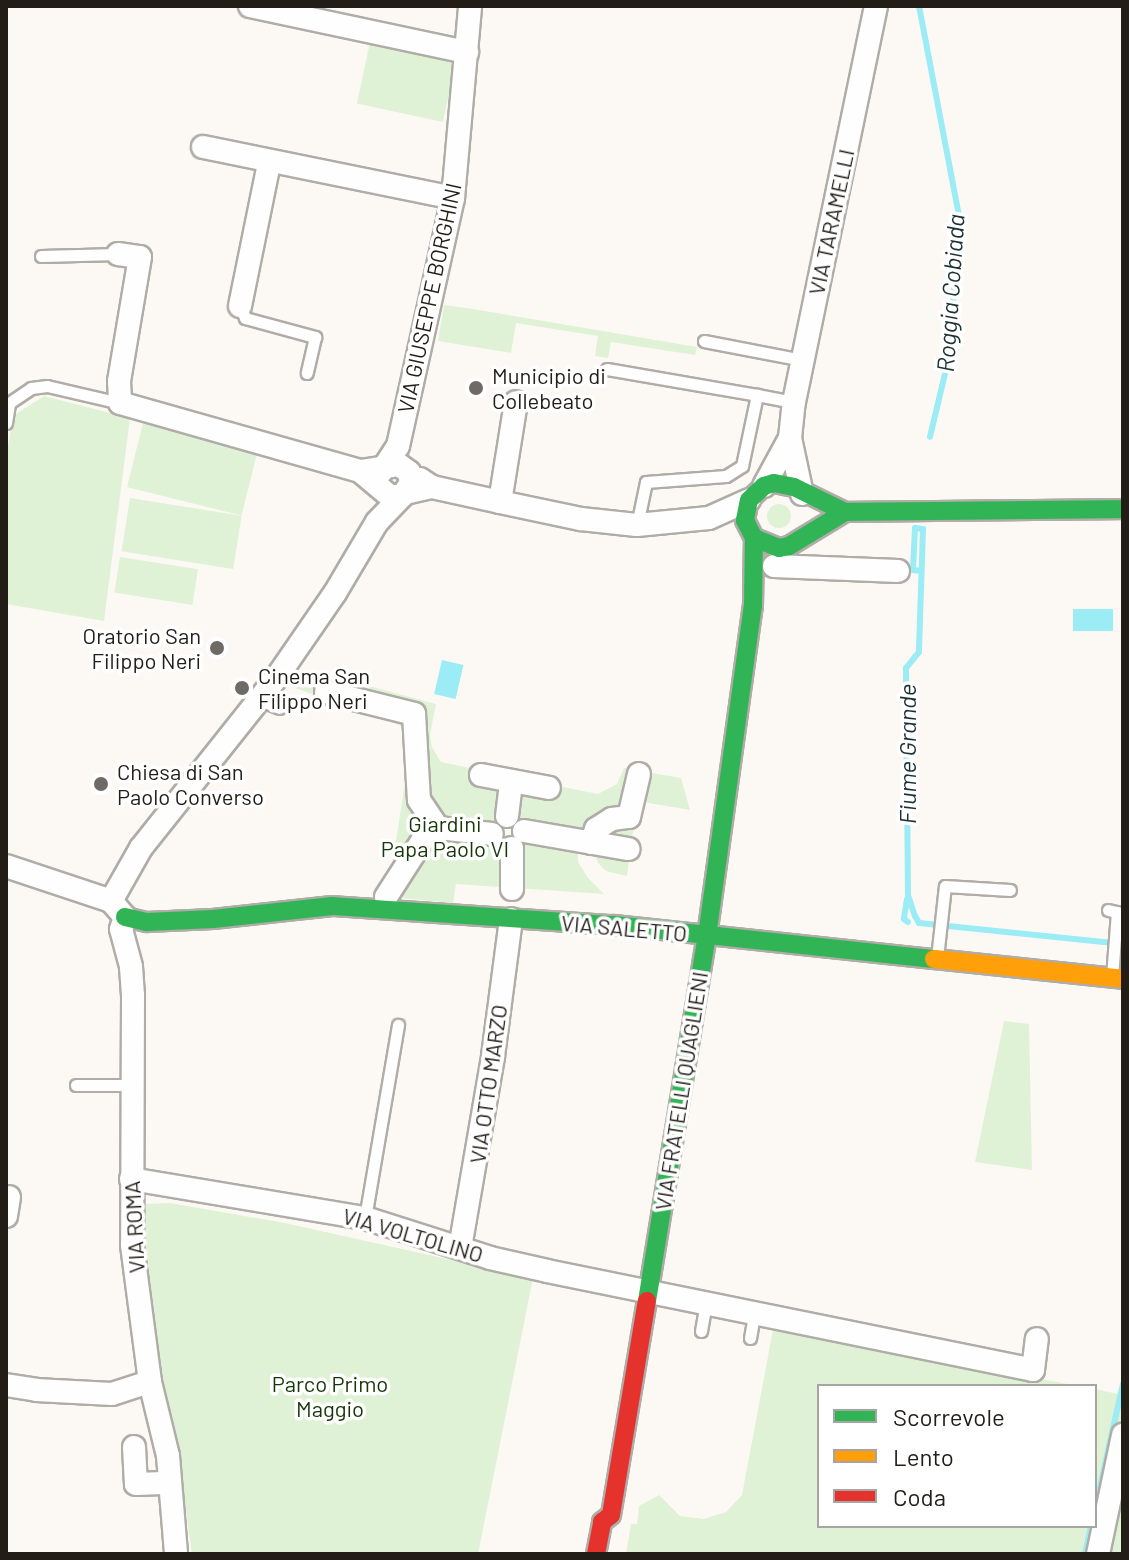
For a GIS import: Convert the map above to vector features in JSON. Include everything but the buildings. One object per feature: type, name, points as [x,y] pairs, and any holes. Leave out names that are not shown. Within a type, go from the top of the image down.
[{"type":"street","points":[[250,6],[467,52]]},
{"type":"street","name":"VIA GIUSEPPE BORGHINI","points":[[377,522],[383,476],[398,446],[453,198],[470,6]]},
{"type":"street","name":"VIA TARAMELLI","points":[[802,494],[790,438],[794,402],[876,6]]},
{"type":"street","points":[[203,147],[269,163],[453,198]]},
{"type":"street","points":[[240,306],[269,163]]},
{"type":"street","points":[[118,254],[140,257],[119,381],[120,403],[360,471],[383,476],[399,465],[407,483]]},
{"type":"street","points":[[500,502],[516,402]]},
{"type":"street","name":"VIA TARAMELLI","points":[[756,493],[790,438]]},
{"type":"street","points":[[398,446],[407,483]]},
{"type":"street","points":[[383,476],[390,496],[407,483],[581,519],[637,525],[709,518],[756,493],[784,483],[845,512],[1123,509]]},
{"type":"street","name":"VIA GIUSEPPE BORGHINI","points":[[118,909],[141,848],[177,807],[257,699],[277,677],[335,593],[377,522],[407,483]]},
{"type":"street","points":[[754,538],[745,520],[756,493]]},
{"type":"street","points":[[802,494],[811,513],[805,533]]},
{"type":"street","points":[[709,518],[770,547],[789,546],[805,533],[845,512]]},
{"type":"street","name":"VIA FRATELLI QUAGLIENI","points":[[611,1554],[617,1525],[611,1515],[707,936],[753,606],[754,538]]},
{"type":"street","name":"VIA FRATELLI QUAGLIENI","points":[[753,606],[774,566],[789,546]]},
{"type":"street","points":[[774,566],[898,571]]},
{"type":"street","points":[[326,692],[414,714],[419,800],[438,828]]},
{"type":"street","points":[[591,843],[596,829],[612,819],[629,817],[639,774]]},
{"type":"street","points":[[481,775],[549,788]]},
{"type":"street","points":[[507,816],[511,781]]},
{"type":"street","points":[[387,900],[424,838],[438,828],[492,834]]},
{"type":"street","points":[[512,889],[518,839],[591,843],[628,849]]},
{"type":"street","points":[[6,866],[118,909]]},
{"type":"street","name":"VIA SALETTO","points":[[118,909],[147,922],[387,900],[511,919],[614,925],[1118,978]]},
{"type":"street","name":"VIA ROMA","points":[[118,909],[131,967],[132,1245],[150,1382],[168,1456],[176,1554]]},
{"type":"street","name":"VIA OTTO MARZO","points":[[460,1248],[493,1056],[511,919]]},
{"type":"street","name":"VIA VOLTOLINO","points":[[131,1179],[365,1218],[547,1271],[648,1291]]},
{"type":"street","points":[[648,1291],[1033,1370],[1037,1339]]},
{"type":"street","points":[[6,1385],[36,1390],[112,1394],[150,1382]]},
{"type":"street","points":[[1098,1554],[1123,1435]]},
{"type":"street","points":[[134,1447],[136,1484],[170,1483]]},
{"type":"street","name":"VIA FRATELLI QUAGLIENI","points":[[596,1554],[602,1522],[611,1515]]},
{"type":"lane","points":[[41,256],[118,254]]},
{"type":"lane","points":[[240,306],[245,318],[315,337],[307,373]]},
{"type":"lane","points":[[704,341],[803,360]]},
{"type":"lane","points":[[607,369],[794,402]]},
{"type":"lane","points":[[6,423],[9,403],[31,388],[47,386],[120,403]]},
{"type":"lane","points":[[637,525],[646,482],[726,476],[742,466],[757,395]]},
{"type":"lane","points":[[257,699],[279,708]]},
{"type":"lane","points":[[937,958],[945,886],[1010,890]]},
{"type":"lane","points":[[1108,910],[1117,912],[1114,951],[1118,978]]},
{"type":"lane","points":[[365,1218],[398,1025]]},
{"type":"lane","points":[[76,1085],[132,1085]]},
{"type":"lane","points":[[701,1331],[706,1302]]},
{"type":"lane","points":[[750,1338],[755,1311]]},
{"type":"green space","points":[[370,42],[456,60],[443,122],[357,104]]},
{"type":"green space","points":[[444,305],[697,347],[695,355],[611,342],[608,358],[595,356],[598,336],[516,323],[511,353],[438,341]]},
{"type":"green space","points":[[44,396],[130,418],[104,621],[6,604],[6,459],[13,416]]},
{"type":"green space","points":[[143,423],[257,452],[242,516],[127,487]]},
{"type":"green space","points":[[130,498],[242,516],[233,569],[122,551]]},
{"type":"green space","points":[[774,504],[784,504],[791,511],[791,521],[784,528],[774,528],[767,521],[767,511]]},
{"type":"green space","points":[[120,557],[198,569],[192,605],[114,593]]},
{"type":"green space","name":"Giardini Papa Paolo VI","points":[[300,678],[319,684],[369,686],[436,704],[430,735],[432,747],[441,762],[598,794],[617,784],[624,768],[681,778],[690,810],[637,801],[627,876],[606,871],[598,863],[591,845],[578,844],[578,862],[604,894],[456,884],[453,903],[391,897],[390,880],[413,730],[295,688]],"holes":[[[517,818],[521,822],[523,840],[503,847],[499,845],[494,824],[498,820]]]},
{"type":"green space","points":[[1004,1021],[1029,1024],[1032,1170],[975,1162]]},
{"type":"green space","name":"Parco Primo Maggio","points":[[170,1203],[285,1223],[533,1278],[478,1554],[192,1554],[176,1439],[149,1329],[143,1204]]},
{"type":"green space","points":[[773,1330],[1067,1384],[817,1384],[817,1528],[1097,1528],[1097,1389],[1123,1395],[1123,1554],[626,1554],[631,1524],[637,1524],[639,1506],[659,1495],[680,1516],[704,1519],[726,1512],[742,1495]]},
{"type":"water","points":[[1073,609],[1113,609],[1113,631],[1073,631]]},
{"type":"water","points":[[442,660],[463,665],[456,699],[434,694]]},
{"type":"waterway","name":"Roggia Cobiada","points":[[919,6],[959,215],[949,357],[930,437]]},
{"type":"waterway","name":"Fiume Grande","points":[[921,571],[913,570],[915,528],[923,529],[919,652],[906,668],[908,895],[915,916],[919,923],[1123,944]]},
{"type":"waterway","name":"Fiume Grande","points":[[907,899],[904,919],[908,922]]},
{"type":"waterway","points":[[1097,1500],[1123,1384]]},
{"type":"waterway","points":[[1085,1554],[1091,1528]]},
{"type":"traffic: fast","points":[[845,512],[789,546],[779,548],[754,538],[745,520],[749,500],[764,486],[774,483],[794,487],[845,512],[1123,509]]},
{"type":"traffic: fast","points":[[647,1301],[707,936],[753,606],[754,538]]},
{"type":"traffic: fast","points":[[125,917],[147,922],[213,919],[332,906],[614,925],[934,959]]},
{"type":"traffic: slow","points":[[934,959],[1123,979]]},
{"type":"traffic: jam","points":[[596,1554],[602,1522],[611,1515],[647,1301]]},
{"type":"place","name":"Municipio di Collebeato","points":[[476,388]]},
{"type":"place","name":"Oratorio San Filippo Neri","points":[[217,648]]},
{"type":"place","name":"Cinema San Filippo Neri","points":[[242,688]]},
{"type":"place","name":"Chiesa di San Paolo Converso","points":[[101,784]]}]
